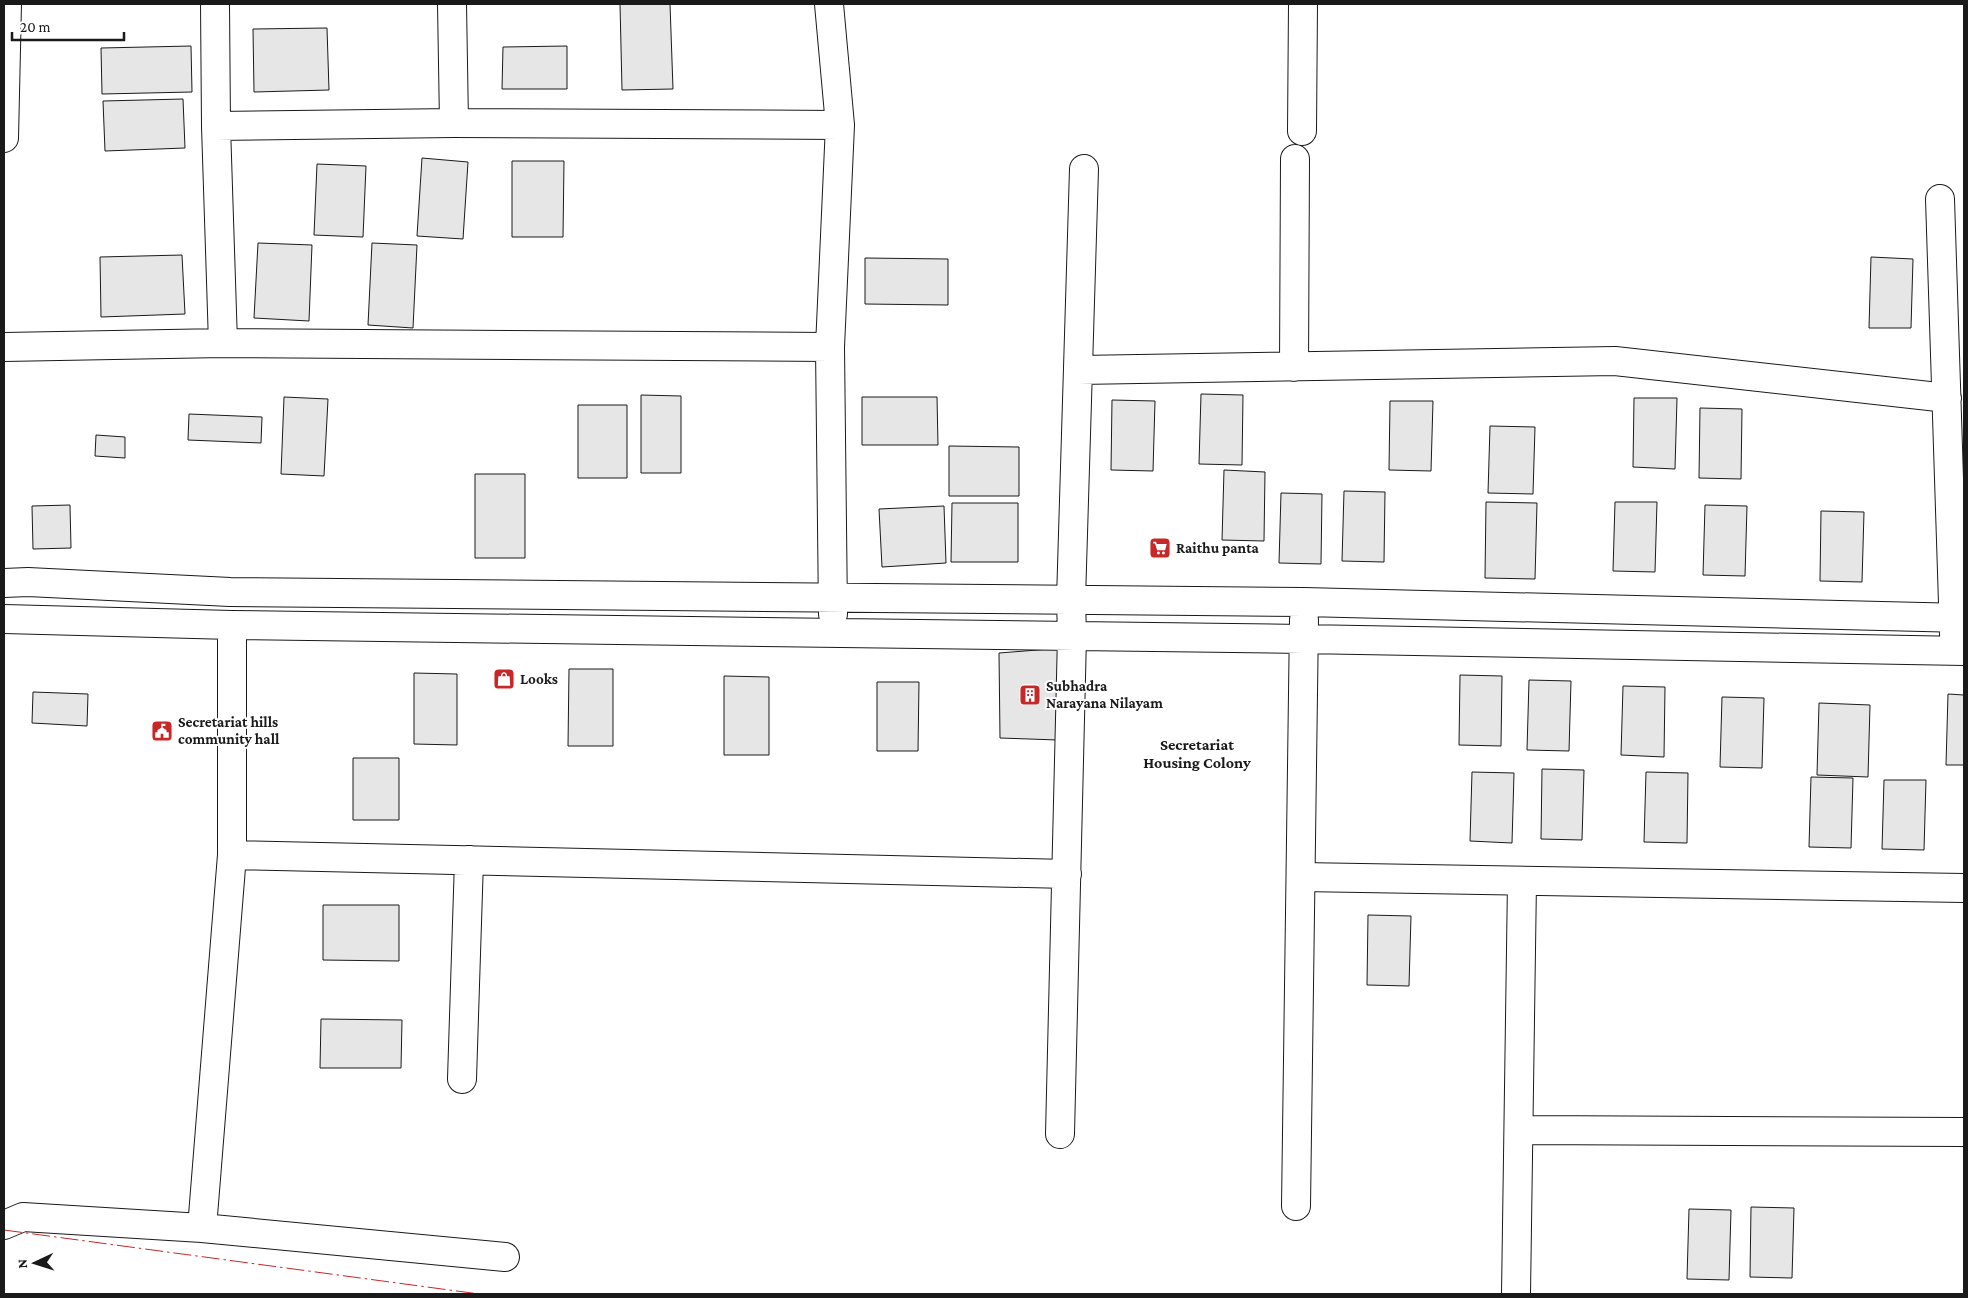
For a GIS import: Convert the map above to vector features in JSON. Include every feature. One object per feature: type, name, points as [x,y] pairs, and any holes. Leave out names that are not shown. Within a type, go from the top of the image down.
[{"type":"street","points":[[4,138],[7,4]]},
{"type":"street","points":[[214,4],[216,126],[224,343]]},
{"type":"street","points":[[452,4],[454,123]]},
{"type":"street","points":[[829,4],[840,125],[830,347],[833,634]]},
{"type":"street","points":[[1302,131],[1303,4]]},
{"type":"street","points":[[216,126],[454,123],[840,125]]},
{"type":"street","points":[[1294,367],[1295,159]]},
{"type":"street","points":[[1060,1134],[1072,636],[1071,600],[1080,370],[1084,169]]},
{"type":"street","points":[[4,619],[232,625],[1303,639],[1959,651],[1940,199]]},
{"type":"street","points":[[4,348],[224,343],[830,347]]},
{"type":"street","points":[[1080,370],[1615,361],[1947,398]]},
{"type":"street","points":[[4,583],[28,582],[230,592],[833,596],[1304,602],[1959,617]]},
{"type":"street","points":[[1296,1206],[1304,602]]},
{"type":"street","points":[[202,1228],[232,855],[232,625]]},
{"type":"street","points":[[232,855],[1067,874]]},
{"type":"street","points":[[462,1079],[469,860]]},
{"type":"street","points":[[1301,877],[1964,888]]},
{"type":"street","points":[[1516,1294],[1522,881]]},
{"type":"street","points":[[1519,1130],[1964,1132]]},
{"type":"street","points":[[10,1216],[202,1228],[505,1257]]},
{"type":"building","points":[[620,4],[670,4],[673,89],[622,90]]},
{"type":"building","points":[[327,28],[329,90],[254,92],[253,29]]},
{"type":"building","points":[[191,46],[192,92],[102,94],[101,48]]},
{"type":"building","points":[[567,46],[567,89],[502,89],[503,47]]},
{"type":"building","points":[[183,99],[185,148],[105,151],[103,101]]},
{"type":"building","points":[[422,158],[468,162],[463,239],[417,236]]},
{"type":"building","points":[[512,161],[564,161],[563,237],[512,237]]},
{"type":"building","points":[[317,164],[366,166],[363,237],[314,235]]},
{"type":"building","points":[[258,243],[312,245],[309,321],[254,318]]},
{"type":"building","points":[[372,243],[417,245],[413,328],[368,325]]},
{"type":"building","points":[[182,255],[185,314],[101,317],[100,257]]},
{"type":"building","points":[[1871,257],[1913,259],[1911,328],[1869,328]]},
{"type":"building","points":[[865,258],[948,259],[948,305],[865,304]]},
{"type":"building","points":[[1201,394],[1243,395],[1242,465],[1199,464]]},
{"type":"building","points":[[641,395],[681,396],[681,473],[641,473]]},
{"type":"building","points":[[284,397],[328,399],[324,476],[281,474]]},
{"type":"building","points":[[862,397],[937,397],[938,445],[862,445]]},
{"type":"building","points":[[1634,398],[1677,398],[1675,469],[1633,467]]},
{"type":"building","points":[[1112,400],[1155,401],[1153,471],[1111,470]]},
{"type":"building","points":[[1390,401],[1433,401],[1431,471],[1389,470]]},
{"type":"building","points":[[578,405],[627,405],[627,478],[578,478]]},
{"type":"building","points":[[1700,408],[1742,409],[1741,479],[1699,478]]},
{"type":"building","points":[[189,414],[262,417],[261,443],[188,440]]},
{"type":"building","points":[[1490,426],[1535,427],[1533,494],[1488,493]]},
{"type":"building","points":[[96,435],[125,437],[125,458],[95,456]]},
{"type":"building","points":[[949,446],[1019,447],[1019,496],[949,496]]},
{"type":"building","points":[[1224,470],[1265,472],[1264,541],[1222,540]]},
{"type":"building","points":[[475,474],[525,474],[525,558],[475,558]]},
{"type":"building","points":[[1344,491],[1385,492],[1384,562],[1342,561]]},
{"type":"building","points":[[1281,493],[1322,494],[1321,564],[1279,563]]},
{"type":"building","points":[[1486,502],[1537,503],[1535,579],[1485,578]]},
{"type":"building","points":[[1615,502],[1657,502],[1655,572],[1613,571]]},
{"type":"building","points":[[952,503],[1018,503],[1018,562],[951,562]]},
{"type":"building","points":[[70,505],[71,548],[33,549],[32,506]]},
{"type":"building","points":[[1705,505],[1747,506],[1745,576],[1703,575]]},
{"type":"building","points":[[944,506],[946,563],[882,567],[879,509]]},
{"type":"building","points":[[1821,511],[1864,512],[1862,582],[1820,581]]},
{"type":"building","name":"Subhadra Narayana Nilayam","points":[[1063,648],[1058,740],[1000,738],[999,653]]},
{"type":"building","points":[[569,669],[613,669],[613,746],[568,746]]},
{"type":"building","points":[[414,673],[457,674],[457,745],[414,744]]},
{"type":"building","points":[[1460,675],[1502,676],[1501,746],[1459,745]]},
{"type":"building","points":[[724,676],[769,677],[769,755],[724,755]]},
{"type":"building","points":[[1529,680],[1571,681],[1569,751],[1527,750]]},
{"type":"building","points":[[877,682],[919,682],[918,751],[877,751]]},
{"type":"building","points":[[1623,686],[1665,687],[1664,757],[1621,755]]},
{"type":"building","points":[[33,692],[88,694],[87,726],[32,723]]},
{"type":"building","points":[[1948,694],[1964,695],[1964,765],[1946,765]]},
{"type":"building","points":[[1722,697],[1764,698],[1762,768],[1720,767]]},
{"type":"building","points":[[1819,703],[1870,705],[1868,777],[1817,775]]},
{"type":"building","points":[[353,758],[399,758],[399,820],[353,820]]},
{"type":"building","points":[[1542,769],[1584,770],[1582,840],[1541,839]]},
{"type":"building","points":[[1472,772],[1514,773],[1512,843],[1470,841]]},
{"type":"building","points":[[1646,772],[1688,773],[1687,843],[1644,842]]},
{"type":"building","points":[[1811,777],[1853,778],[1851,848],[1809,847]]},
{"type":"building","points":[[1884,780],[1926,780],[1924,850],[1882,849]]},
{"type":"building","points":[[323,905],[399,905],[399,961],[323,960]]},
{"type":"building","points":[[1368,915],[1411,916],[1409,986],[1367,985]]},
{"type":"building","points":[[321,1019],[402,1020],[401,1068],[320,1068]]},
{"type":"building","points":[[1751,1207],[1794,1208],[1792,1278],[1750,1277]]},
{"type":"building","points":[[1689,1209],[1731,1210],[1729,1280],[1687,1279]]},
{"type":"power","points":[[4,1230],[479,1294]]},
{"type":"place","name":"Raithu panta","points":[[1160,548]]},
{"type":"place","name":"Looks","points":[[504,679]]},
{"type":"place","name":"Subhadra Narayana Nilayam","points":[[1030,695]]},
{"type":"place","name":"Secretariat hills community hall","points":[[162,731]]},
{"type":"district","name":"Secretariat Housing Colony","points":[[1197,753]]}]
